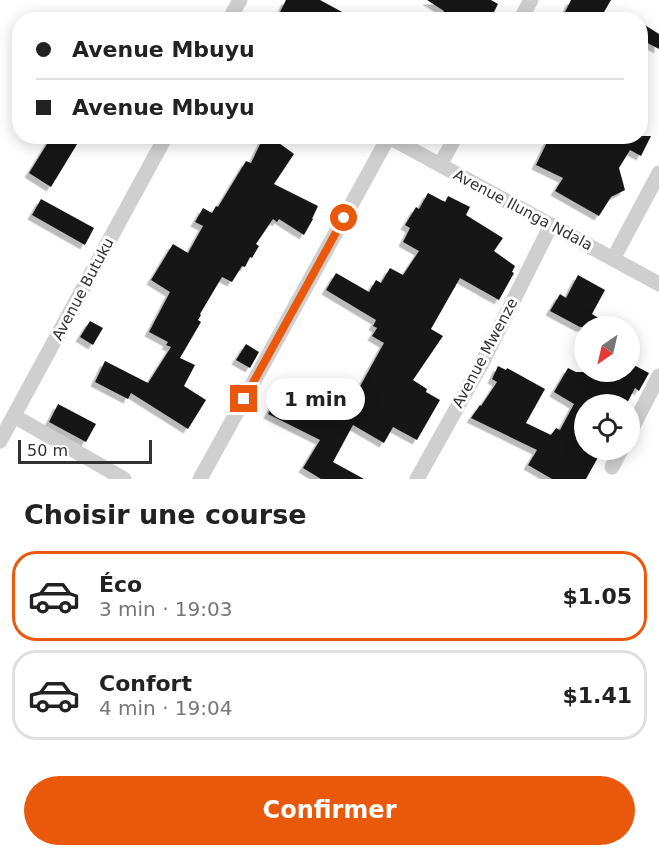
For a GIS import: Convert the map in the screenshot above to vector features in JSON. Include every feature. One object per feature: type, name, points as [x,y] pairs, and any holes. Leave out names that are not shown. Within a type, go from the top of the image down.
[{"type":"street","name":"Avenue Butuku","points":[[0,441],[162,144]]},
{"type":"street","points":[[200,479],[384,144]]},
{"type":"street","name":"Avenue Ilunga Ndala","points":[[401,144],[659,284]]},
{"type":"street","points":[[440,165],[452,144]]},
{"type":"street","points":[[613,259],[659,173]]},
{"type":"street","name":"Avenue Mwenze","points":[[417,479],[482,363],[551,225]]},
{"type":"street","points":[[640,413],[659,376]]},
{"type":"street","points":[[14,416],[124,479]]},
{"type":"street","points":[[612,467],[616,460]]},
{"type":"building","points":[[286,0],[320,0],[342,12],[280,12]]},
{"type":"building","points":[[427,0],[491,0],[498,4],[494,12],[444,11]]},
{"type":"building","points":[[571,0],[611,0],[604,12],[565,12]]},
{"type":"building","points":[[648,27],[659,34],[659,49],[648,43]]},
{"type":"building","points":[[47,144],[77,144],[51,187],[29,173]]},
{"type":"building","points":[[260,144],[280,144],[294,154],[274,184],[318,206],[304,235],[279,219],[277,222],[273,219],[256,244],[259,246],[252,258],[250,257],[245,267],[242,266],[232,282],[222,277],[200,314],[198,320],[201,322],[180,358],[195,365],[184,386],[206,400],[188,429],[131,393],[128,399],[95,382],[105,361],[148,383],[171,347],[166,345],[168,342],[149,332],[170,292],[151,280],[173,244],[188,253],[203,226],[195,222],[203,208],[212,213],[246,161],[251,163]]},
{"type":"building","points":[[546,144],[647,144],[641,156],[630,150],[619,168],[625,190],[611,197],[599,216],[555,191],[563,178],[536,165]]},
{"type":"building","points":[[428,193],[445,202],[448,196],[470,207],[466,215],[503,238],[494,251],[515,266],[512,272],[514,273],[499,300],[460,278],[431,329],[443,336],[413,380],[427,389],[426,392],[440,400],[417,440],[393,427],[384,443],[353,425],[333,462],[364,479],[321,479],[303,468],[320,440],[268,414],[285,379],[347,410],[384,343],[372,336],[377,328],[373,326],[376,320],[326,290],[336,273],[369,292],[376,280],[381,283],[390,268],[403,275],[419,251],[403,242],[410,228],[405,225],[416,207],[419,209]]},
{"type":"building","points":[[41,199],[94,228],[85,245],[32,215]]},
{"type":"building","points":[[578,275],[605,290],[592,314],[595,316],[574,316],[574,324],[550,311],[560,294],[566,298]]},
{"type":"building","points":[[90,321],[103,328],[93,345],[80,337]]},
{"type":"building","points":[[246,344],[259,352],[250,368],[236,360]]},
{"type":"building","points":[[498,366],[506,370],[507,368],[545,389],[526,423],[551,435],[556,428],[560,430],[574,404],[574,460],[596,460],[586,479],[552,479],[528,465],[537,450],[471,418],[497,382],[492,379]]},
{"type":"building","points":[[568,368],[574,371],[574,382],[640,382],[640,368],[649,373],[639,391],[635,388],[632,394],[574,394],[574,404],[554,392]]},
{"type":"building","points":[[58,404],[96,424],[86,442],[49,422]]},
{"type":"route","points":[[244,399],[344,218]]}]
